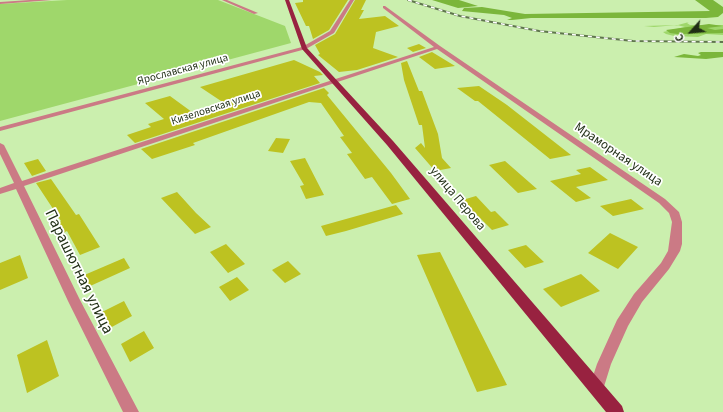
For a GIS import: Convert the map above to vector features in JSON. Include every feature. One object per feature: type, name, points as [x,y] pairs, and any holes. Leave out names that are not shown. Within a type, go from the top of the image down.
[{"type":"main road","name":"улица Перова","points":[[287,0],[304,48],[333,82],[390,143],[616,412]]},
{"type":"street","points":[[0,3],[50,0]]},
{"type":"street","points":[[224,0],[256,13]]},
{"type":"street","name":"Ярославская улица","points":[[0,129],[304,48],[332,32],[352,0]]},
{"type":"street","name":"Мраморная улица","points":[[384,7],[438,47],[662,201],[676,217],[676,244],[670,258],[638,298],[622,324],[604,364],[597,388]]},
{"type":"street","name":"Кизеловская улица","points":[[0,190],[438,47]]},
{"type":"street","name":"Парашютная улица","points":[[0,145],[74,301],[131,412]]},
{"type":"green space","points":[[67,0],[218,0],[285,26],[291,43],[0,121],[0,4]]},
{"type":"green space","points":[[432,0],[459,0],[478,6],[458,8]]},
{"type":"green space","points":[[695,0],[713,0],[723,7],[723,13],[718,17],[706,18],[531,18],[507,20],[512,18],[504,15],[462,11],[464,8],[482,7],[525,14],[710,11]]},
{"type":"green space","points":[[689,22],[687,23],[690,25],[723,25],[723,35],[706,34],[698,37],[674,36],[663,32],[685,27],[677,25]]},
{"type":"green space","points":[[709,24],[723,26],[707,28],[715,30],[723,29],[723,33],[684,34],[685,35],[670,33],[666,30]]},
{"type":"green space","points":[[676,25],[654,27],[644,26]]},
{"type":"green space","points":[[723,52],[723,57],[706,59],[674,57],[684,54],[698,56],[701,55],[698,53]]},
{"type":"building","points":[[303,0],[348,0],[329,30],[313,39],[309,26],[306,26],[295,3],[303,2]]},
{"type":"building","points":[[355,0],[366,0],[361,10],[364,10],[359,19],[385,16],[399,26],[376,32],[373,48],[398,57],[357,70],[339,72],[318,55],[320,54],[315,45],[335,34]]},
{"type":"building","points":[[419,44],[426,48],[413,52],[407,48]]},
{"type":"building","points":[[432,52],[455,66],[435,69],[419,57]]},
{"type":"building","points":[[294,60],[320,72],[323,75],[314,76],[320,83],[135,143],[127,135],[151,127],[148,124],[164,119],[145,103],[170,96],[196,115],[227,105],[200,87]]},
{"type":"building","points":[[407,61],[419,91],[422,91],[438,134],[442,158],[451,168],[435,171],[415,148],[421,143],[425,148],[422,125],[419,125],[404,80],[401,63]]},
{"type":"building","points":[[479,86],[507,105],[571,155],[550,159],[478,101],[475,101],[457,88]]},
{"type":"building","points":[[324,88],[329,93],[327,95],[391,173],[410,199],[392,204],[372,177],[365,179],[347,154],[352,153],[340,137],[344,136],[321,103],[309,102],[193,143],[195,145],[152,159],[141,149]]},
{"type":"building","points":[[276,138],[290,139],[283,153],[268,151]]},
{"type":"building","points":[[305,158],[324,195],[306,199],[300,186],[304,185],[290,161]]},
{"type":"building","points":[[38,159],[46,171],[32,176],[24,163]]},
{"type":"building","points":[[505,161],[537,189],[518,193],[489,165]]},
{"type":"building","points":[[590,167],[608,180],[576,187],[591,198],[576,202],[550,181],[581,174],[576,170]]},
{"type":"building","points":[[51,179],[76,215],[79,214],[100,247],[80,255],[67,231],[63,233],[57,222],[61,221],[36,183]]},
{"type":"building","points":[[177,192],[211,227],[195,234],[161,198]]},
{"type":"building","points":[[476,196],[491,212],[495,211],[509,225],[492,230],[475,213],[472,214],[459,201]]},
{"type":"building","points":[[631,199],[644,209],[613,216],[600,206]]},
{"type":"building","points":[[396,205],[403,214],[346,231],[326,236],[321,226]]},
{"type":"building","points":[[610,233],[638,247],[618,269],[588,253]]},
{"type":"building","points":[[226,244],[245,264],[228,273],[210,252]]},
{"type":"building","points":[[526,245],[544,262],[525,268],[508,250]]},
{"type":"building","points":[[440,252],[507,385],[477,392],[417,255]]},
{"type":"building","points":[[20,255],[28,278],[0,290],[0,263]]},
{"type":"building","points":[[124,258],[130,268],[88,287],[82,276]]},
{"type":"building","points":[[288,261],[301,274],[285,283],[272,270]]},
{"type":"building","points":[[581,274],[600,291],[561,307],[543,289]]},
{"type":"building","points":[[237,277],[249,290],[230,301],[219,287]]},
{"type":"building","points":[[124,301],[132,316],[110,328],[102,312]]},
{"type":"building","points":[[144,331],[154,348],[130,362],[121,344]]},
{"type":"building","points":[[47,340],[59,376],[27,393],[17,355]]},
{"type":"railway","points":[[408,0],[460,16],[539,31],[633,41],[723,42]]}]
